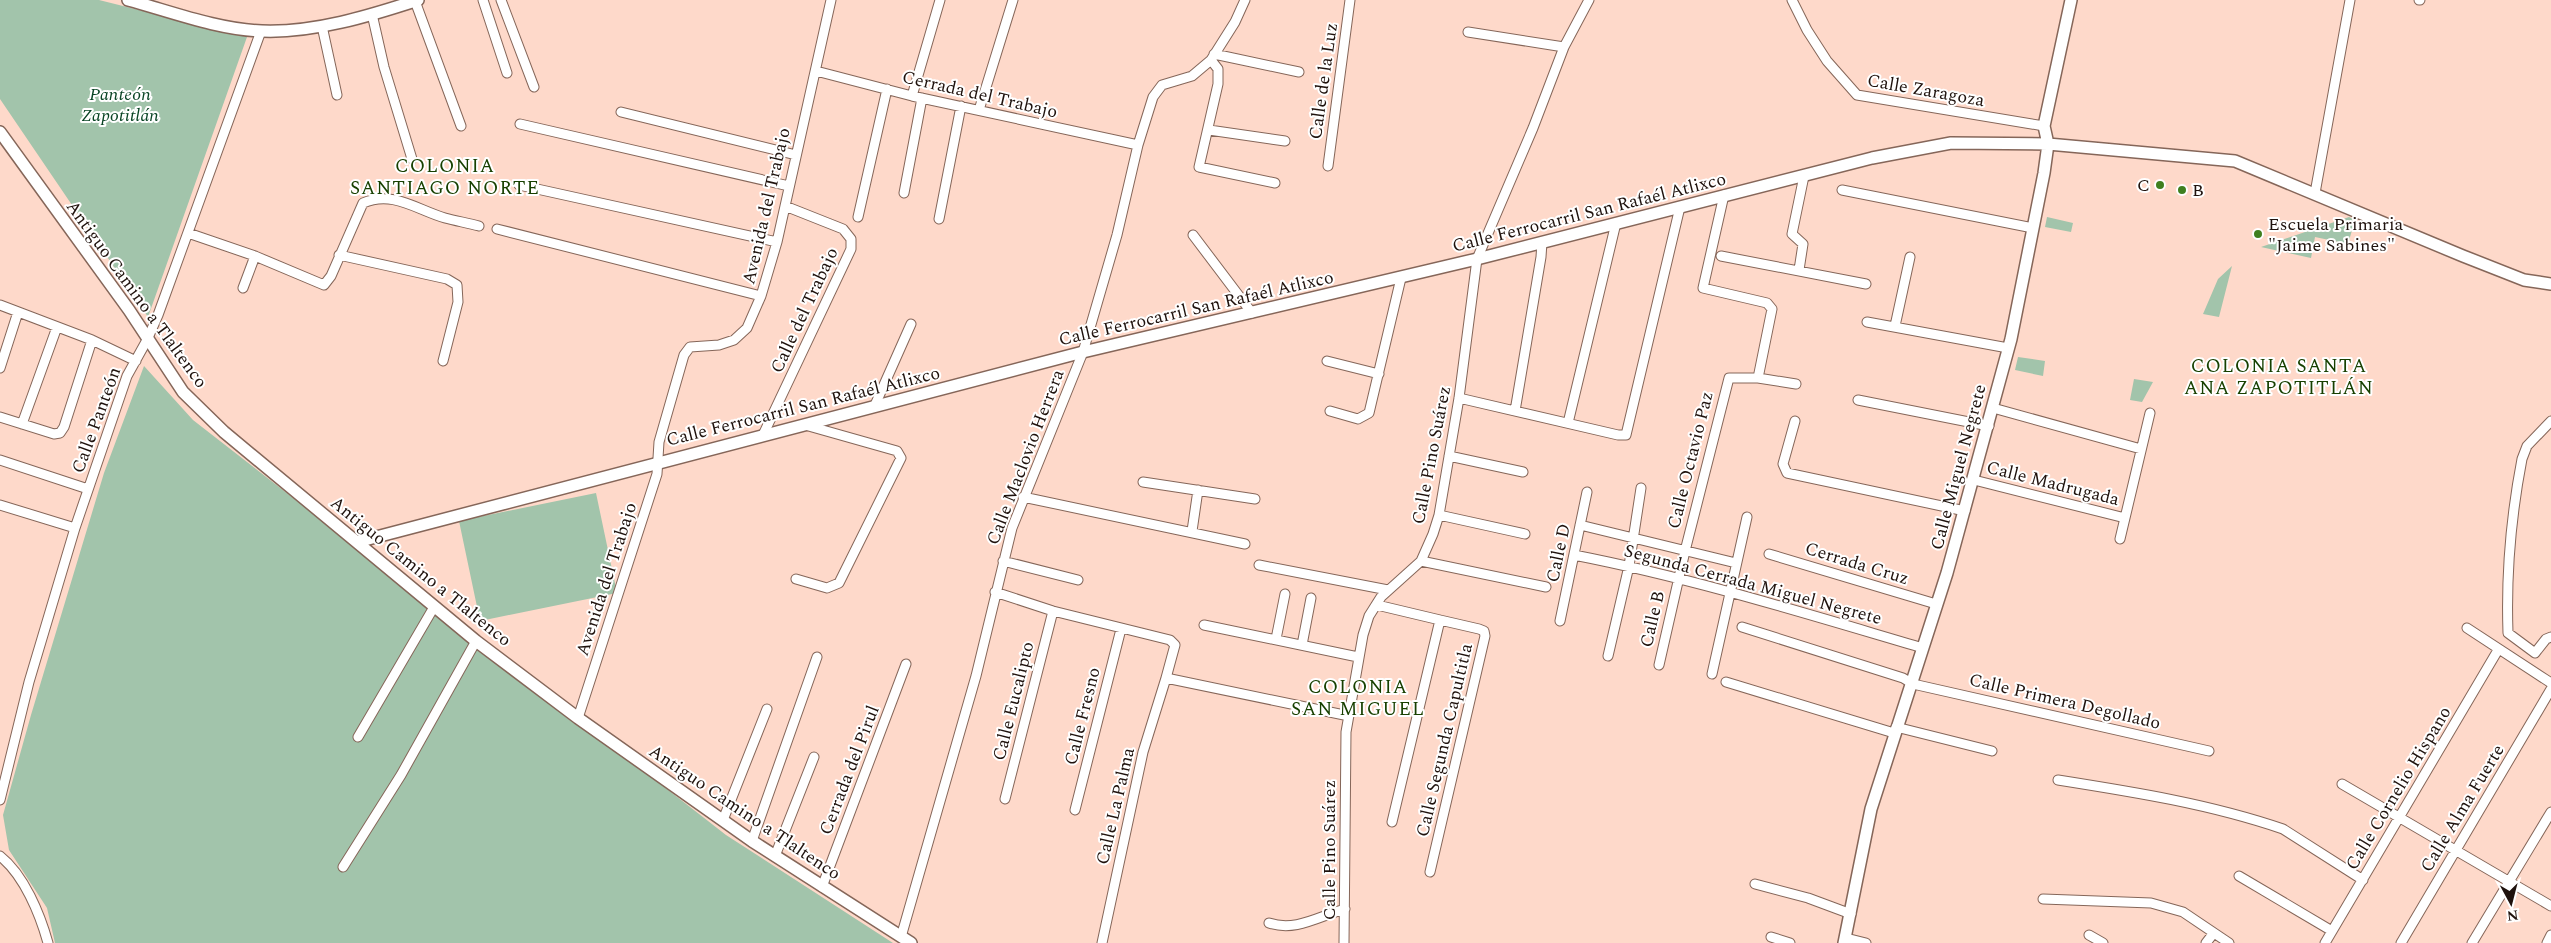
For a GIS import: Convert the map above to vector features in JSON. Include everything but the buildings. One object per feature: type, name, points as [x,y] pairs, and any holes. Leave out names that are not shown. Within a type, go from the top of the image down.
[{"type":"street","points":[[128,0],[224,26],[261,31],[322,26],[372,14],[417,0],[461,126]]},
{"type":"street","points":[[483,0],[507,73]]},
{"type":"street","points":[[501,0],[534,87]]},
{"type":"street","name":"Avenida del Trabajo","points":[[578,718],[657,474],[659,442],[684,355],[690,347],[719,345],[734,340],[747,328],[761,296],[777,242],[831,0]]},
{"type":"street","points":[[912,96],[940,0]]},
{"type":"street","points":[[979,110],[1013,0]]},
{"type":"street","name":"Calle Maclovio Herrera","points":[[906,940],[976,676],[1003,561],[1023,497],[1083,352],[1117,235],[1138,145],[1153,97],[1162,86],[1192,76],[1213,57],[1235,22],[1245,0]]},
{"type":"street","name":"Calle de la Luz","points":[[1328,166],[1350,0]]},
{"type":"street","name":"Calle Pino Suárez","points":[[1344,943],[1346,732],[1358,657],[1368,616],[1388,590],[1421,561],[1439,515],[1459,398],[1477,260],[1533,128],[1564,47],[1589,0]]},
{"type":"street","name":"Calle Zaragoza","points":[[1792,0],[1807,30],[1827,61],[1857,96],[2044,126]]},
{"type":"street","name":"Calle Miguel Negrete","points":[[1866,943],[1845,940],[1871,809],[1895,730],[1913,684],[1989,426],[2008,348],[2032,228],[2048,144],[2044,126],[2071,0]]},
{"type":"street","points":[[2315,193],[2350,0]]},
{"type":"street","points":[[372,14],[384,67],[412,158]]},
{"type":"street","points":[[322,26],[337,95]]},
{"type":"street","name":"Calle Panteón","points":[[0,800],[4,769],[29,682],[75,528],[117,400],[127,376],[147,340],[261,31]]},
{"type":"street","points":[[1468,32],[1564,47]]},
{"type":"street","points":[[1213,57],[1299,72]]},
{"type":"street","points":[[1213,57],[1218,69],[1218,84],[1199,167],[1274,183]]},
{"type":"street","name":"Cerrada del Trabajo","points":[[816,71],[912,96],[1138,145]]},
{"type":"street","points":[[858,218],[887,90]]},
{"type":"street","points":[[904,193],[922,98]]},
{"type":"street","points":[[939,219],[962,106]]},
{"type":"street","points":[[622,112],[796,155]]},
{"type":"street","points":[[520,124],[789,186]]},
{"type":"street","points":[[1209,130],[1285,141]]},
{"type":"street","name":"Antiguo Camino a Tlaltenco","points":[[0,132],[129,310],[183,392],[201,411],[434,607],[578,718],[752,841],[906,940]]},
{"type":"street","name":"Calle Ferrocarril San Rafaél Atlixco","points":[[357,542],[1083,352],[1477,260],[1872,158],[1951,143],[2048,144],[2235,161],[2524,280],[2551,284]]},
{"type":"street","points":[[1799,270],[1803,244],[1792,234],[1804,176]]},
{"type":"street","points":[[519,185],[777,242]]},
{"type":"street","points":[[1842,190],[2032,228]]},
{"type":"street","points":[[1724,195],[1703,288],[1767,304],[1772,309],[1758,378],[1796,384]]},
{"type":"street","points":[[188,233],[255,256],[324,285],[331,276],[363,203],[372,199],[397,200],[416,205],[444,218],[479,226]]},
{"type":"street","name":"Calle del Trabajo","points":[[763,435],[851,249],[851,239],[843,229],[785,206]]},
{"type":"street","points":[[1459,398],[1618,435],[1626,435],[1680,207]]},
{"type":"street","points":[[1568,423],[1616,223]]},
{"type":"street","points":[[497,230],[761,296]]},
{"type":"street","points":[[1193,235],[1252,313]]},
{"type":"street","points":[[1515,412],[1542,242]]},
{"type":"street","points":[[339,255],[447,279],[457,285],[458,302],[443,361]]},
{"type":"street","points":[[243,288],[255,256]]},
{"type":"street","points":[[1721,256],[1866,284]]},
{"type":"street","points":[[1895,326],[1910,257]]},
{"type":"street","points":[[1330,411],[1358,418],[1364,417],[1369,412],[1401,278]]},
{"type":"street","points":[[0,305],[92,340],[136,361]]},
{"type":"street","points":[[0,368],[18,312]]},
{"type":"street","points":[[1867,322],[2008,348]]},
{"type":"street","points":[[875,405],[910,324]]},
{"type":"street","points":[[22,424],[57,327]]},
{"type":"street","points":[[0,417],[54,434],[60,433],[64,427],[92,340]]},
{"type":"street","points":[[1327,361],[1379,374]]},
{"type":"street","name":"Calle Octavio Paz","points":[[1685,550],[1729,378],[1758,378]]},
{"type":"street","points":[[1858,400],[1989,426]]},
{"type":"street","points":[[1993,408],[2141,449]]},
{"type":"street","points":[[2120,539],[2150,413]]},
{"type":"street","points":[[1795,421],[1783,464],[1787,473],[1965,511]]},
{"type":"street","points":[[2551,421],[2527,446],[2522,459],[2509,543],[2508,614],[2508,633],[2535,653],[2546,639],[2551,637]]},
{"type":"street","points":[[796,579],[827,588],[839,583],[900,462],[901,455],[897,451],[804,424]]},
{"type":"street","points":[[1449,456],[1524,472]]},
{"type":"street","points":[[0,460],[88,489]]},
{"type":"street","name":"Calle Madrugada","points":[[1974,480],[2125,518]]},
{"type":"street","points":[[1143,482],[1255,499]]},
{"type":"street","points":[[1608,656],[1629,566],[1641,488]]},
{"type":"street","points":[[1192,531],[1198,490]]},
{"type":"street","name":"Calle D","points":[[1560,621],[1587,492]]},
{"type":"street","points":[[1023,497],[1192,531],[1245,544]]},
{"type":"street","points":[[0,505],[75,528]]},
{"type":"street","points":[[1439,515],[1525,534]]},
{"type":"street","points":[[1712,674],[1747,517]]},
{"type":"street","points":[[1580,525],[1633,536],[1736,563]]},
{"type":"street","name":"Calle B","points":[[1659,665],[1685,550]]},
{"type":"street","name":"Cerrada Cruz","points":[[1769,554],[1936,604]]},
{"type":"street","name":"Segunda Cerrada Miguel Negrete","points":[[1574,555],[1629,566],[1731,591],[1923,648]]},
{"type":"street","points":[[1003,561],[1078,580]]},
{"type":"street","points":[[1421,561],[1546,587]]},
{"type":"street","points":[[1259,565],[1388,590]]},
{"type":"street","points":[[995,592],[1053,611],[1121,629]]},
{"type":"street","points":[[1276,639],[1285,594]]},
{"type":"street","points":[[1302,645],[1311,598]]},
{"type":"street","points":[[1377,605],[1440,620],[1392,822]]},
{"type":"street","points":[[358,737],[434,607]]},
{"type":"street","name":"Calle Eucalipto","points":[[1005,799],[1053,611]]},
{"type":"street","name":"Calle Segunda Capultitla","points":[[1430,872],[1485,636],[1484,632],[1479,629],[1440,620]]},
{"type":"street","points":[[1204,625],[1358,657]]},
{"type":"street","name":"Calle Primera Degollado","points":[[1742,627],[1835,655],[1903,678],[1913,684],[2209,750]]},
{"type":"street","points":[[2467,628],[2551,683]]},
{"type":"street","name":"Calle La Palma","points":[[1102,943],[1143,752],[1176,645],[1170,640],[1121,629]]},
{"type":"street","name":"Calle Fresno","points":[[1075,810],[1121,629]]},
{"type":"street","points":[[343,867],[400,775],[476,641]]},
{"type":"street","name":"Calle Cornelio Hispano","points":[[2325,943],[2402,817],[2498,650]]},
{"type":"street","points":[[752,841],[817,657]]},
{"type":"street","name":"Cerrada del Pirul","points":[[822,887],[906,664]]},
{"type":"street","points":[[1166,678],[1349,716]]},
{"type":"street","points":[[1726,682],[1895,730],[1992,751]]},
{"type":"street","name":"Calle Alma Fuerte","points":[[2401,943],[2551,690]]},
{"type":"street","points":[[723,820],[767,709]]},
{"type":"street","points":[[775,856],[814,757]]},
{"type":"street","points":[[2058,780],[2224,812],[2271,825],[2283,829],[2363,880]]},
{"type":"street","points":[[2342,784],[2457,849],[2551,906]]},
{"type":"street","points":[[2472,943],[2551,812]]},
{"type":"street","points":[[0,856],[12,866],[20,878],[48,943]]},
{"type":"street","points":[[2239,876],[2332,930]]},
{"type":"street","points":[[1755,884],[1808,898],[1851,914]]},
{"type":"street","points":[[2043,899],[2151,902],[2182,912],[2229,943]]},
{"type":"street","points":[[1269,923],[1280,927],[1295,926],[1345,909]]},
{"type":"street","points":[[2206,943],[2213,934]]},
{"type":"street","points":[[2088,935],[2103,943]]},
{"type":"street","points":[[2546,943],[2551,935]]},
{"type":"street","points":[[1771,937],[1790,943]]},
{"type":"green space","name":"Panteón Zapotitlán","points":[[0,0],[99,0],[247,37],[148,317],[0,99]]},
{"type":"green space","points":[[2047,217],[2073,223],[2071,232],[2045,227]]},
{"type":"green space","points":[[2349,217],[2355,220],[2348,244],[2315,237],[2311,258],[2261,247]]},
{"type":"green space","points":[[2232,266],[2219,317],[2203,314],[2218,279]]},
{"type":"green space","points":[[2018,357],[2045,361],[2043,376],[2015,370]]},
{"type":"green space","points":[[144,366],[193,420],[726,835],[893,943],[55,943],[47,908],[9,850],[3,815],[104,473]]},
{"type":"green space","points":[[2134,379],[2153,382],[2142,402],[2130,400]]},
{"type":"green space","points":[[596,493],[617,593],[480,621],[459,521]]},
{"type":"place","name":"C","points":[[2160,185]]},
{"type":"place","name":"B","points":[[2182,190]]},
{"type":"place","name":"Escuela Primaria \"Jaime Sabines\"","points":[[2258,234]]},
{"type":"district","name":"COLONIA SANTIAGO NORTE","points":[[445,176]]},
{"type":"district","name":"COLONIA SANTA ANA ZAPOTITLÁN","points":[[2279,376]]},
{"type":"district","name":"COLONIA SAN MIGUEL","points":[[1358,697]]}]
